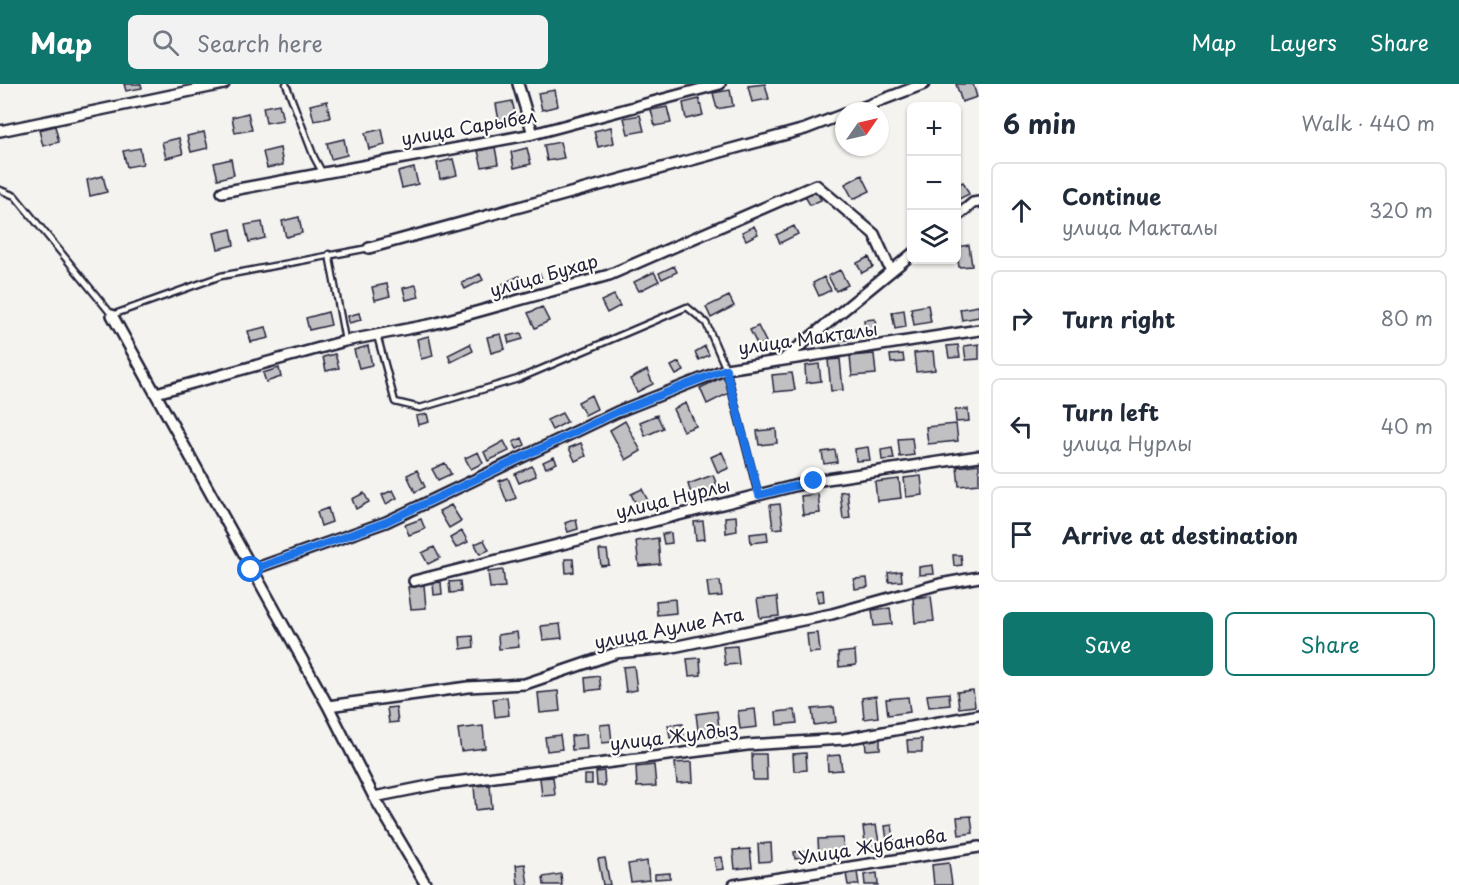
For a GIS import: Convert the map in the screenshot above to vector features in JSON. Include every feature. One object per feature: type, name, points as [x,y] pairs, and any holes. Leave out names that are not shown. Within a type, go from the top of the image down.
[{"type":"street","points":[[0,131],[224,84]]},
{"type":"street","points":[[518,84],[533,134]]},
{"type":"street","name":"улица Сарыбел","points":[[222,192],[533,134],[720,84]]},
{"type":"street","points":[[877,102],[924,84]]},
{"type":"street","points":[[369,248],[805,129],[835,117]]},
{"type":"street","name":"улица Бухар","points":[[156,393],[345,341],[433,324],[598,279],[816,185],[874,234],[891,271]]},
{"type":"street","points":[[961,214],[973,203],[979,202]]},
{"type":"street","points":[[784,360],[907,258]]},
{"type":"street","points":[[112,315],[328,706],[374,797],[426,885]]},
{"type":"street","name":"улица Макталы","points":[[251,570],[386,522],[617,412],[726,369],[979,330]]},
{"type":"street","name":"улица Нурлы","points":[[414,581],[814,481],[979,456]]},
{"type":"street","name":"улица Аулие Ата","points":[[328,706],[468,687],[525,684],[616,653],[668,648],[832,614],[939,584],[979,577]]},
{"type":"street","name":"улица Жулдыз","points":[[374,797],[439,784],[747,745],[844,739],[979,715]]},
{"type":"street","name":"Улица Жубанова","points":[[734,885],[979,847]]},
{"type":"lane","points":[[286,84],[322,172]]},
{"type":"lane","points":[[0,190],[15,196],[112,315],[221,276],[369,248]]},
{"type":"lane","points":[[329,254],[345,341]]},
{"type":"lane","points":[[377,335],[395,402],[420,408],[518,379],[687,307],[706,323],[726,369],[759,495]]},
{"type":"building","points":[[124,84],[141,84],[142,88],[126,91]]},
{"type":"building","points":[[765,84],[769,99],[752,102],[748,86]]},
{"type":"building","points":[[956,84],[973,84],[977,97],[962,102]]},
{"type":"building","points":[[555,90],[558,106],[542,110],[538,93]]},
{"type":"building","points":[[730,90],[733,106],[717,109],[713,93]]},
{"type":"building","points":[[699,99],[703,115],[686,119],[683,103]]},
{"type":"building","points":[[327,101],[330,118],[314,121],[310,105]]},
{"type":"building","points":[[512,101],[516,117],[499,121],[496,104]]},
{"type":"building","points":[[279,104],[283,120],[266,123],[263,107]]},
{"type":"building","points":[[667,107],[671,123],[655,126],[651,110]]},
{"type":"building","points":[[248,113],[252,130],[235,133],[232,117]]},
{"type":"building","points":[[640,115],[644,131],[628,134],[624,118]]},
{"type":"building","points":[[55,126],[59,142],[43,146],[39,130]]},
{"type":"building","points":[[611,127],[614,143],[598,147],[594,131]]},
{"type":"building","points":[[382,129],[385,145],[369,149],[365,133]]},
{"type":"building","points":[[204,132],[208,148],[191,152],[187,136]]},
{"type":"building","points":[[179,138],[183,154],[166,158],[162,142]]},
{"type":"building","points":[[344,139],[347,155],[331,159],[327,143]]},
{"type":"building","points":[[560,142],[564,158],[547,161],[544,145]]},
{"type":"building","points":[[495,147],[498,164],[482,167],[478,151]]},
{"type":"building","points":[[140,148],[143,164],[127,167],[123,151]]},
{"type":"building","points":[[280,148],[283,165],[267,168],[263,152]]},
{"type":"building","points":[[527,148],[531,164],[514,168],[511,152]]},
{"type":"building","points":[[231,159],[234,175],[218,179],[214,163]]},
{"type":"building","points":[[453,159],[457,175],[440,179],[437,163]]},
{"type":"building","points":[[414,168],[418,184],[402,188],[398,172]]},
{"type":"building","points":[[862,175],[870,191],[853,199],[845,184]]},
{"type":"building","points":[[103,176],[107,192],[90,196],[87,180]]},
{"type":"building","points":[[963,182],[969,194],[961,198],[961,183]]},
{"type":"building","points":[[816,191],[821,200],[810,205],[805,196]]},
{"type":"building","points":[[299,217],[302,233],[286,237],[282,221]]},
{"type":"building","points":[[262,222],[265,238],[249,242],[245,225]]},
{"type":"building","points":[[754,226],[758,234],[746,240],[742,232]]},
{"type":"building","points":[[794,226],[798,234],[780,243],[776,235]]},
{"type":"building","points":[[231,229],[234,245],[218,249],[214,233]]},
{"type":"building","points":[[969,245],[972,266],[959,267],[961,246]]},
{"type":"building","points":[[869,257],[873,267],[862,273],[857,263]]},
{"type":"building","points":[[674,266],[677,272],[662,279],[659,273]]},
{"type":"building","points":[[840,270],[848,285],[836,291],[828,276]]},
{"type":"building","points":[[654,272],[659,281],[639,291],[634,282]]},
{"type":"building","points":[[480,274],[483,280],[465,289],[462,283]]},
{"type":"building","points":[[540,274],[542,279],[529,286],[526,281]]},
{"type":"building","points":[[519,276],[523,284],[506,292],[502,284]]},
{"type":"building","points":[[824,277],[831,290],[819,296],[813,283]]},
{"type":"building","points":[[387,284],[390,296],[375,300],[372,287]]},
{"type":"building","points":[[416,285],[419,297],[406,300],[403,288]]},
{"type":"building","points":[[614,295],[620,306],[607,313],[601,301]]},
{"type":"building","points":[[729,296],[734,306],[711,318],[706,307]]},
{"type":"building","points":[[928,305],[931,322],[914,325],[911,308]]},
{"type":"building","points":[[979,306],[979,317],[962,320],[960,309]]},
{"type":"building","points":[[542,307],[549,321],[535,328],[528,313]]},
{"type":"building","points":[[904,310],[906,327],[895,329],[892,312]]},
{"type":"building","points":[[328,312],[331,325],[309,330],[306,318]]},
{"type":"building","points":[[359,313],[361,320],[349,323],[348,316]]},
{"type":"building","points":[[875,319],[877,335],[866,336],[864,320]]},
{"type":"building","points":[[758,326],[766,342],[758,346],[750,330]]},
{"type":"building","points":[[266,327],[269,338],[251,342],[248,331]]},
{"type":"building","points":[[853,328],[855,338],[841,341],[839,330]]},
{"type":"building","points":[[521,333],[523,339],[509,343],[507,336]]},
{"type":"building","points":[[501,334],[505,349],[491,353],[487,337]]},
{"type":"building","points":[[429,336],[433,356],[421,359],[417,339]]},
{"type":"building","points":[[470,344],[473,351],[451,362],[448,355]]},
{"type":"building","points":[[979,344],[979,359],[966,360],[964,346]]},
{"type":"building","points":[[958,345],[960,357],[949,358],[947,346]]},
{"type":"building","points":[[368,346],[372,365],[359,368],[354,350]]},
{"type":"building","points":[[705,346],[709,355],[699,360],[695,352]]},
{"type":"building","points":[[933,351],[935,370],[916,372],[914,353]]},
{"type":"building","points":[[335,354],[339,368],[326,371],[323,357]]},
{"type":"building","points":[[874,354],[876,374],[852,376],[850,356]]},
{"type":"building","points":[[903,354],[904,362],[891,363],[890,355]]},
{"type":"building","points":[[840,359],[843,390],[831,391],[828,360]]},
{"type":"building","points":[[679,362],[684,371],[676,375],[671,366]]},
{"type":"building","points":[[819,364],[821,381],[806,383],[805,366]]},
{"type":"building","points":[[279,368],[281,377],[266,382],[263,373]]},
{"type":"building","points":[[647,370],[653,384],[637,392],[630,379]]},
{"type":"building","points":[[792,373],[795,390],[774,392],[772,375]]},
{"type":"building","points":[[723,377],[731,392],[707,404],[700,388]]},
{"type":"building","points":[[591,395],[597,409],[585,415],[578,402]]},
{"type":"building","points":[[686,403],[696,426],[683,431],[673,409]]},
{"type":"building","points":[[968,409],[969,421],[956,422],[955,410]]},
{"type":"building","points":[[562,413],[567,422],[552,430],[547,420]]},
{"type":"building","points":[[427,414],[429,422],[418,425],[416,416]]},
{"type":"building","points":[[657,415],[663,428],[645,436],[640,422]]},
{"type":"building","points":[[625,421],[641,451],[626,460],[610,430]]},
{"type":"building","points":[[956,424],[958,441],[928,444],[926,427]]},
{"type":"building","points":[[776,429],[777,443],[759,445],[757,431]]},
{"type":"building","points":[[522,438],[525,445],[517,449],[513,442]]},
{"type":"building","points":[[912,438],[914,455],[900,457],[898,439]]},
{"type":"building","points":[[504,441],[509,451],[488,461],[484,452]]},
{"type":"building","points":[[581,443],[586,456],[575,461],[569,448]]},
{"type":"building","points":[[868,447],[870,460],[856,461],[855,449]]},
{"type":"building","points":[[892,448],[894,459],[882,460],[881,450]]},
{"type":"building","points":[[835,450],[837,462],[824,464],[822,452]]},
{"type":"building","points":[[478,452],[483,463],[471,469],[465,458]]},
{"type":"building","points":[[722,452],[729,468],[718,473],[711,457]]},
{"type":"building","points":[[554,457],[557,463],[546,468],[543,462]]},
{"type":"building","points":[[445,463],[451,474],[438,480],[432,469]]},
{"type":"building","points":[[979,464],[979,484],[959,486],[957,467]]},
{"type":"building","points":[[532,466],[536,476],[519,483],[515,474]]},
{"type":"building","points":[[417,470],[425,487],[415,492],[407,475]]},
{"type":"building","points":[[713,475],[719,491],[693,500],[688,484]]},
{"type":"building","points":[[921,476],[923,495],[906,497],[904,478]]},
{"type":"building","points":[[508,478],[516,498],[507,502],[499,481]]},
{"type":"building","points":[[899,479],[901,498],[877,501],[875,482]]},
{"type":"building","points":[[642,489],[650,505],[639,510],[631,494]]},
{"type":"building","points":[[393,490],[397,498],[386,504],[382,495]]},
{"type":"building","points":[[847,491],[850,518],[843,519],[840,492]]},
{"type":"building","points":[[364,493],[369,502],[356,509],[352,499]]},
{"type":"building","points":[[818,494],[820,513],[803,515],[801,496]]},
{"type":"building","points":[[780,504],[783,528],[773,529],[770,505]]},
{"type":"building","points":[[451,505],[461,521],[449,528],[439,511]]},
{"type":"building","points":[[328,508],[332,522],[321,526],[317,512]]},
{"type":"building","points":[[736,516],[737,531],[726,533],[725,517]]},
{"type":"building","points":[[421,519],[425,529],[409,535],[405,525]]},
{"type":"building","points":[[576,519],[578,529],[568,532],[565,523]]},
{"type":"building","points":[[703,521],[705,539],[696,540],[694,522]]},
{"type":"building","points":[[462,531],[468,542],[456,548],[450,538]]},
{"type":"building","points":[[767,532],[768,541],[751,543],[750,534]]},
{"type":"building","points":[[671,533],[672,543],[664,544],[662,534]]},
{"type":"building","points":[[658,538],[660,564],[639,566],[636,541]]},
{"type":"building","points":[[484,540],[489,550],[480,554],[475,544]]},
{"type":"building","points":[[434,547],[440,558],[428,564],[422,553]]},
{"type":"building","points":[[599,550],[607,550],[609,565],[601,566]]},
{"type":"building","points":[[953,555],[961,555],[962,565],[954,566]]},
{"type":"building","points":[[565,559],[573,559],[574,572],[566,573]]},
{"type":"building","points":[[933,565],[934,574],[919,575],[919,567]]},
{"type":"building","points":[[503,570],[505,587],[490,588],[488,572]]},
{"type":"building","points":[[901,571],[902,581],[889,582],[888,573]]},
{"type":"building","points":[[867,578],[868,587],[855,589],[854,579]]},
{"type":"building","points":[[460,581],[461,592],[450,593],[449,582]]},
{"type":"building","points":[[720,581],[722,596],[709,597],[707,582]]},
{"type":"building","points":[[441,582],[442,594],[434,595],[433,583]]},
{"type":"building","points":[[424,585],[426,608],[411,609],[408,587]]},
{"type":"building","points":[[823,590],[824,601],[818,602],[816,591]]},
{"type":"building","points":[[931,596],[934,621],[915,623],[913,598]]},
{"type":"building","points":[[777,597],[779,616],[760,618],[757,599]]},
{"type":"building","points":[[675,599],[676,613],[657,615],[656,601]]},
{"type":"building","points":[[890,608],[892,624],[874,626],[872,610]]},
{"type":"building","points":[[560,624],[562,638],[543,640],[541,626]]},
{"type":"building","points":[[517,632],[519,647],[499,649],[498,635]]},
{"type":"building","points":[[818,633],[820,652],[809,653],[807,634]]},
{"type":"building","points":[[473,636],[474,647],[461,649],[460,637]]},
{"type":"building","points":[[737,646],[739,664],[725,665],[723,647]]},
{"type":"building","points":[[855,651],[856,665],[839,667],[838,653]]},
{"type":"building","points":[[700,658],[701,675],[689,676],[687,659]]},
{"type":"building","points":[[634,666],[637,690],[626,692],[623,667]]},
{"type":"building","points":[[599,676],[601,689],[586,691],[585,678]]},
{"type":"building","points":[[973,690],[975,706],[959,708],[957,692]]},
{"type":"building","points":[[558,691],[560,711],[540,713],[538,693]]},
{"type":"building","points":[[949,693],[950,705],[929,707],[927,695]]},
{"type":"building","points":[[876,696],[878,717],[864,719],[862,698]]},
{"type":"building","points":[[507,697],[509,715],[495,717],[493,699]]},
{"type":"building","points":[[908,697],[910,712],[888,715],[886,699]]},
{"type":"building","points":[[396,707],[398,722],[389,723],[387,708]]},
{"type":"building","points":[[834,707],[836,722],[814,725],[812,709]]},
{"type":"building","points":[[755,709],[757,727],[740,729],[738,711]]},
{"type":"building","points":[[795,710],[797,723],[777,725],[776,712]]},
{"type":"building","points":[[717,711],[720,736],[699,738],[696,714]]},
{"type":"building","points":[[610,724],[612,742],[602,743],[600,725]]},
{"type":"building","points":[[683,724],[684,737],[670,738],[668,725]]},
{"type":"building","points":[[483,726],[485,748],[461,751],[458,729]]},
{"type":"building","points":[[586,734],[587,749],[572,750],[571,736]]},
{"type":"building","points":[[560,735],[562,749],[547,751],[545,737]]},
{"type":"building","points":[[880,739],[880,749],[866,750],[865,740]]},
{"type":"building","points":[[922,739],[922,752],[908,752],[907,740]]},
{"type":"building","points":[[806,753],[807,770],[794,771],[793,754]]},
{"type":"building","points":[[752,754],[766,754],[767,780],[753,780]]},
{"type":"building","points":[[840,755],[842,770],[828,771],[827,756]]},
{"type":"building","points":[[692,762],[693,782],[677,783],[675,763]]},
{"type":"building","points":[[654,765],[656,786],[637,787],[636,767]]},
{"type":"building","points":[[604,771],[605,786],[597,786],[596,772]]},
{"type":"building","points":[[585,775],[592,775],[592,784],[585,784]]},
{"type":"building","points":[[553,777],[555,795],[542,796],[540,778]]},
{"type":"building","points":[[490,785],[492,808],[476,810],[474,786]]},
{"type":"building","points":[[971,816],[973,833],[959,835],[957,817]]},
{"type":"building","points":[[876,825],[880,848],[866,850],[863,827]]},
{"type":"building","points":[[892,825],[895,847],[888,848],[885,826]]},
{"type":"building","points":[[843,838],[844,855],[819,857],[818,839]]},
{"type":"building","points":[[771,843],[772,861],[759,862],[758,844]]},
{"type":"building","points":[[750,849],[752,867],[735,869],[733,850]]},
{"type":"building","points":[[807,851],[808,857],[795,859],[794,852]]},
{"type":"building","points":[[722,857],[724,869],[716,870],[714,858]]},
{"type":"building","points":[[605,858],[610,885],[603,885],[598,859]]},
{"type":"building","points":[[647,861],[649,880],[631,882],[628,864]]},
{"type":"building","points":[[949,863],[952,885],[934,885],[932,865]]},
{"type":"building","points":[[525,864],[528,885],[518,885],[516,865]]},
{"type":"building","points":[[857,872],[859,885],[848,885],[846,874]]},
{"type":"building","points":[[670,873],[670,878],[655,879],[655,874]]},
{"type":"building","points":[[877,873],[878,885],[865,885],[864,875]]},
{"type":"building","points":[[561,874],[562,885],[544,885],[543,877]]},
{"type":"route","points":[[251,570],[352,536],[386,522],[617,412],[726,369],[759,495],[814,481]]}]
